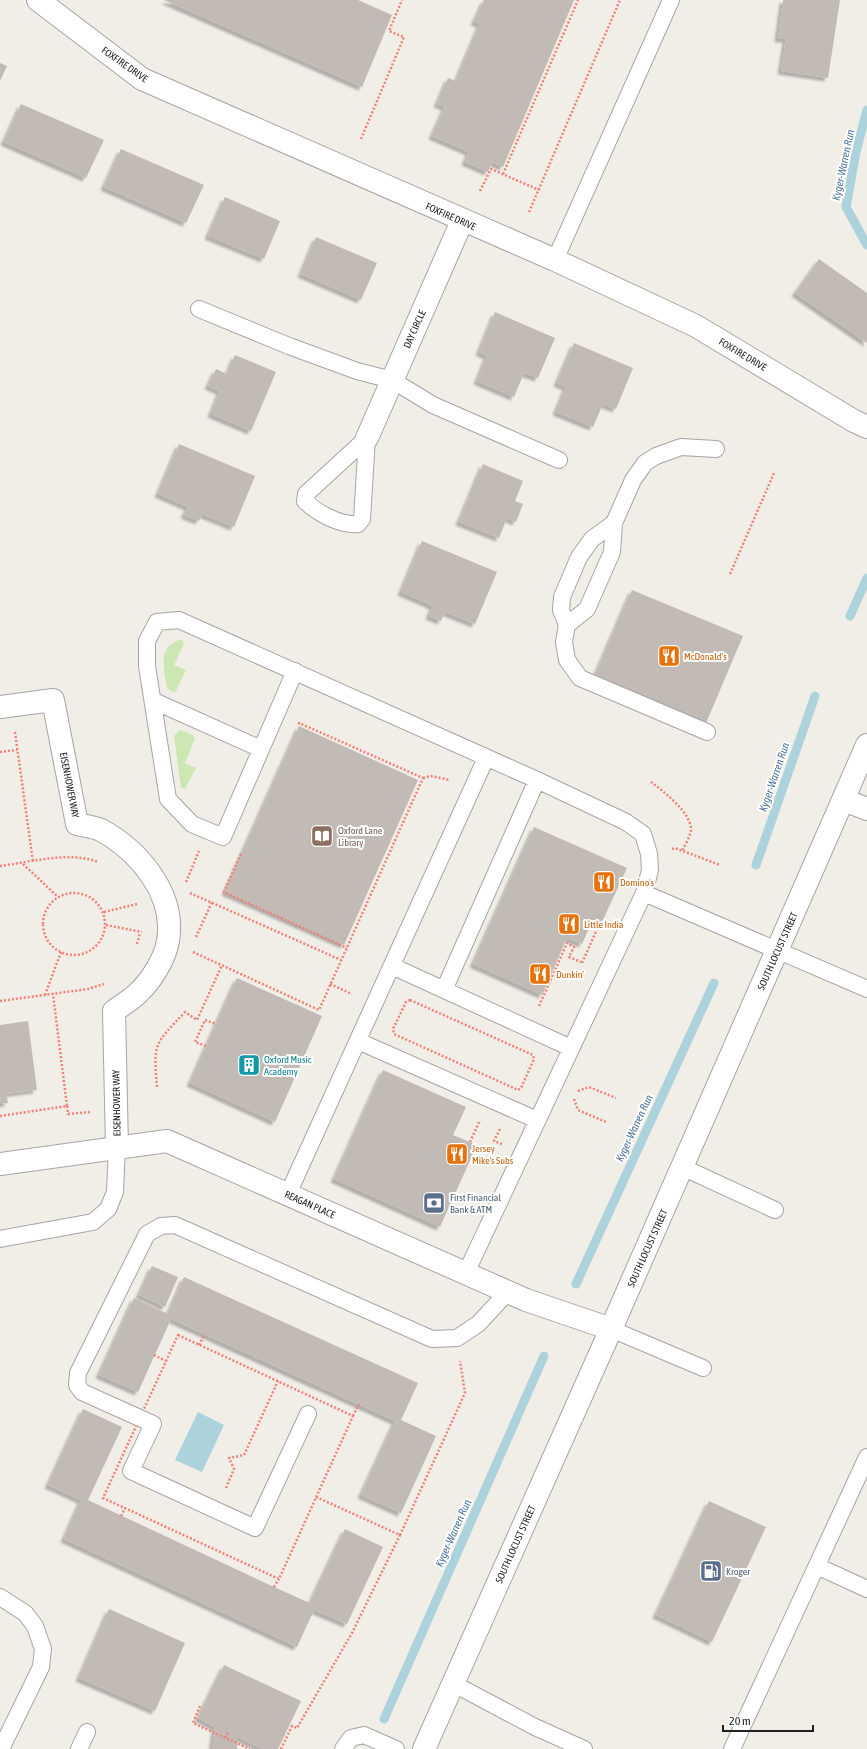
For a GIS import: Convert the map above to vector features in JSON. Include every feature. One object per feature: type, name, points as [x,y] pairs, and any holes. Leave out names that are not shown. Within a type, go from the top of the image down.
[{"type":"street","name":"FOXFIRE DRIVE","points":[[38,0],[142,78],[462,221],[555,260],[696,326],[854,421],[867,427]]},
{"type":"street","name":"DAY CIRCLE","points":[[367,438],[462,221]]},
{"type":"street","name":"EISENHOWER WAY","points":[[6,707],[53,700],[77,824],[100,830],[127,848],[148,870],[162,895],[169,919],[168,941],[155,972],[138,993],[114,1011],[117,1147]]},
{"type":"street","name":"SOUTH LOCUST STREET","points":[[424,1749],[611,1329],[867,745]]},
{"type":"street","points":[[844,800],[867,809]]},
{"type":"street","name":"REAGAN PLACE","points":[[0,1164],[167,1141],[526,1300],[611,1329]]},
{"type":"lane","points":[[555,260],[671,0]]},
{"type":"lane","points":[[200,309],[289,346],[357,371],[392,380],[433,405],[559,460]]},
{"type":"lane","points":[[367,438],[362,519],[358,524],[349,525],[312,508],[305,501],[306,494],[367,438]]},
{"type":"lane","points":[[567,625],[587,608],[612,552],[614,523],[633,480],[645,463],[656,456],[681,448],[716,449]]},
{"type":"lane","points":[[614,523],[592,539],[579,557],[562,598],[561,610],[567,625],[564,642],[567,660],[580,678],[707,732]]},
{"type":"lane","points":[[295,671],[223,837],[192,824],[168,799],[154,701],[147,666],[147,641],[157,622],[179,620],[295,671],[626,822],[643,834],[649,854],[650,870],[644,893],[466,1273]]},
{"type":"lane","points":[[154,701],[261,749]]},
{"type":"lane","points":[[288,1194],[486,758]]},
{"type":"lane","points":[[444,990],[536,780]]},
{"type":"lane","points":[[644,893],[867,989]]},
{"type":"lane","points":[[392,966],[571,1048]]},
{"type":"lane","points":[[358,1041],[537,1120]]},
{"type":"lane","points":[[0,1239],[93,1222],[108,1209],[115,1192],[117,1147]]},
{"type":"lane","points":[[682,1167],[775,1210]]},
{"type":"lane","points":[[308,1414],[255,1528],[131,1471],[153,1424],[82,1392],[77,1384],[78,1373],[148,1234],[161,1226],[175,1224],[432,1339],[457,1338],[478,1324],[508,1292]]},
{"type":"lane","points":[[611,1329],[703,1368]]},
{"type":"lane","points":[[732,1749],[867,1457]]},
{"type":"lane","points":[[817,1566],[867,1589]]},
{"type":"lane","points":[[0,1597],[26,1613],[35,1626],[43,1649],[41,1668],[1,1749]]},
{"type":"lane","points":[[454,1684],[535,1727],[584,1749]]},
{"type":"lane","points":[[79,1749],[87,1732]]},
{"type":"lane","points":[[344,1749],[351,1738],[364,1735],[396,1749]]},
{"type":"path","points":[[361,139],[404,38],[389,31],[402,0]]},
{"type":"path","points":[[503,174],[578,0]]},
{"type":"path","points":[[529,212],[620,0]]},
{"type":"path","points":[[480,191],[490,169],[539,190]]},
{"type":"path","points":[[730,574],[774,473]]},
{"type":"path","points":[[6,707],[18,750],[33,862]]},
{"type":"path","points":[[296,730],[299,723],[423,778],[431,776],[456,782]]},
{"type":"path","points":[[0,752],[18,750]]},
{"type":"path","points":[[190,951],[319,1010],[423,778]]},
{"type":"path","points":[[651,782],[669,795],[682,809],[690,825],[691,832],[682,851]]},
{"type":"path","points":[[207,831],[183,890],[341,960]]},
{"type":"path","points":[[670,850],[675,848],[720,865]]},
{"type":"path","points":[[242,850],[224,892],[347,948]]},
{"type":"path","points":[[0,866],[70,857],[88,858],[101,863]]},
{"type":"path","points":[[23,863],[58,896]]},
{"type":"path","points":[[79,892],[89,896],[98,903],[104,912],[106,925],[103,937],[96,947],[85,953],[73,956],[61,952],[52,946],[45,937],[42,926],[44,914],[49,904],[58,896],[79,892]]},
{"type":"path","points":[[135,897],[137,904]]},
{"type":"path","points":[[104,912],[143,902]]},
{"type":"path","points":[[193,944],[212,902]]},
{"type":"path","points":[[106,925],[147,933]]},
{"type":"path","points":[[134,950],[140,932]]},
{"type":"path","points":[[538,1009],[567,943],[574,947],[569,957],[582,962]]},
{"type":"path","points":[[45,995],[61,952]]},
{"type":"path","points":[[197,1020],[222,965]]},
{"type":"path","points":[[0,1001],[88,989],[108,982]]},
{"type":"path","points":[[330,984],[357,997]]},
{"type":"path","points":[[53,994],[68,1114],[92,1112]]},
{"type":"path","points":[[410,1000],[533,1055],[534,1059],[532,1064],[521,1088],[518,1090],[394,1034],[393,1029],[406,1002],[410,1000]]},
{"type":"path","points":[[157,1087],[154,1056],[161,1038],[185,1012],[203,1023]]},
{"type":"path","points":[[206,1046],[195,1042],[203,1023],[205,1020],[216,1024]]},
{"type":"path","points":[[606,1122],[578,1110],[572,1094],[589,1087],[616,1098]]},
{"type":"path","points":[[0,1116],[67,1106]]},
{"type":"path","points":[[470,1142],[482,1115]]},
{"type":"path","points":[[502,1123],[494,1141],[522,1153]]},
{"type":"path","points":[[198,1345],[204,1334]]},
{"type":"path","points":[[278,1578],[103,1498],[178,1335],[353,1416]]},
{"type":"path","points":[[281,1749],[292,1726],[297,1728],[348,1640],[400,1535],[465,1393],[457,1338]]},
{"type":"path","points":[[154,1355],[166,1361]]},
{"type":"path","points":[[215,1510],[234,1469],[229,1458],[244,1455],[278,1381]]},
{"type":"path","points":[[274,1587],[359,1404]]},
{"type":"path","points":[[316,1497],[400,1535]]},
{"type":"path","points":[[122,1516],[125,1508]]},
{"type":"path","points":[[200,1706],[193,1723],[250,1749]]},
{"type":"path","points":[[225,1738],[228,1732]]},
{"type":"green space","points":[[179,640],[182,640],[184,644],[174,665],[186,670],[176,691],[173,692],[167,688],[164,660],[167,648]]},
{"type":"green space","points":[[180,730],[193,735],[195,739],[185,763],[196,768],[185,789],[181,788],[174,736]]},
{"type":"water","points":[[198,1412],[224,1425],[202,1472],[175,1460]]},
{"type":"building","points":[[164,0],[358,0],[392,15],[362,87]]},
{"type":"building","points":[[484,0],[574,0],[503,167],[492,162],[488,172],[465,162],[469,152],[432,136],[445,107],[437,104],[448,78],[456,81],[480,24],[474,22]]},
{"type":"building","points":[[783,0],[840,0],[828,78],[781,71],[786,39],[778,39]]},
{"type":"building","points":[[0,63],[7,66],[0,81]]},
{"type":"building","points":[[21,104],[104,140],[86,178],[4,142]]},
{"type":"building","points":[[121,149],[204,185],[186,223],[104,187]]},
{"type":"building","points":[[225,197],[280,221],[264,259],[208,236]]},
{"type":"building","points":[[316,237],[377,263],[361,300],[301,274]]},
{"type":"building","points":[[819,259],[867,293],[867,343],[795,293]]},
{"type":"building","points":[[495,312],[555,338],[538,378],[524,373],[514,397],[477,381],[487,356],[479,352]]},
{"type":"building","points":[[574,343],[633,368],[616,409],[603,404],[593,427],[556,412],[566,387],[557,383]]},
{"type":"building","points":[[235,355],[276,372],[251,431],[211,414],[220,391],[208,386],[216,369],[227,374]]},
{"type":"building","points":[[179,444],[255,476],[234,527],[202,514],[199,521],[184,515],[188,507],[158,494]]},
{"type":"building","points":[[483,464],[523,481],[515,501],[523,504],[516,522],[507,518],[499,538],[459,522]]},
{"type":"building","points":[[422,541],[497,572],[475,624],[445,612],[441,621],[429,616],[433,606],[401,592]]},
{"type":"building","name":"McDonald's","points":[[632,590],[743,636],[706,723],[595,676]]},
{"type":"building","name":"Oxford Lane Library","points":[[299,726],[418,780],[344,945],[225,892]]},
{"type":"building","points":[[534,827],[627,868],[601,924],[592,921],[582,944],[567,938],[542,995],[473,964]]},
{"type":"building","name":"Oxford Music Academy","points":[[237,978],[322,1016],[275,1122],[190,1083]]},
{"type":"building","points":[[28,1021],[37,1090],[6,1094],[8,1103],[0,1104],[0,1025]]},
{"type":"building","points":[[383,1070],[466,1107],[453,1135],[477,1145],[440,1227],[334,1179]]},
{"type":"building","points":[[152,1266],[178,1277],[165,1307],[139,1295]]},
{"type":"building","points":[[184,1277],[418,1383],[401,1420],[436,1436],[401,1513],[361,1495],[395,1421],[171,1319],[138,1392],[99,1375],[134,1298],[168,1314]]},
{"type":"building","points":[[83,1409],[122,1427],[88,1500],[274,1587],[310,1603],[345,1529],[383,1547],[347,1624],[314,1610],[297,1647],[64,1539],[81,1500],[48,1485]]},
{"type":"building","name":"Kroger","points":[[709,1501],[766,1527],[712,1642],[656,1615]]},
{"type":"building","points":[[109,1609],[185,1643],[155,1711],[79,1678]]},
{"type":"building","points":[[224,1665],[301,1701],[278,1749],[263,1749],[238,1737],[237,1749],[212,1749],[215,1727],[198,1718]]},
{"type":"waterway","name":"Kyger-Warren Run","points":[[867,110],[856,152],[846,207],[867,245]]},
{"type":"waterway","name":"Kyger-Warren Run","points":[[850,616],[867,578]]},
{"type":"waterway","name":"Kyger-Warren Run","points":[[756,865],[815,696]]},
{"type":"waterway","name":"Kyger-Warren Run","points":[[576,1284],[714,983]]},
{"type":"waterway","name":"Kyger-Warren Run","points":[[384,1719],[544,1356]]},
{"type":"place","name":"McDonald's","points":[[669,656]]},
{"type":"place","name":"Oxford Lane Library","points":[[322,836]]},
{"type":"place","name":"Domino's","points":[[604,882]]},
{"type":"place","name":"Little India","points":[[569,924]]},
{"type":"place","name":"Dunkin'","points":[[540,974]]},
{"type":"place","name":"Oxford Music Academy","points":[[249,1065]]},
{"type":"place","name":"Jersey Mike's Subs","points":[[457,1154]]},
{"type":"place","name":"First Financial Bank & ATM","points":[[434,1203]]},
{"type":"place","name":"Kroger","points":[[711,1571]]}]
